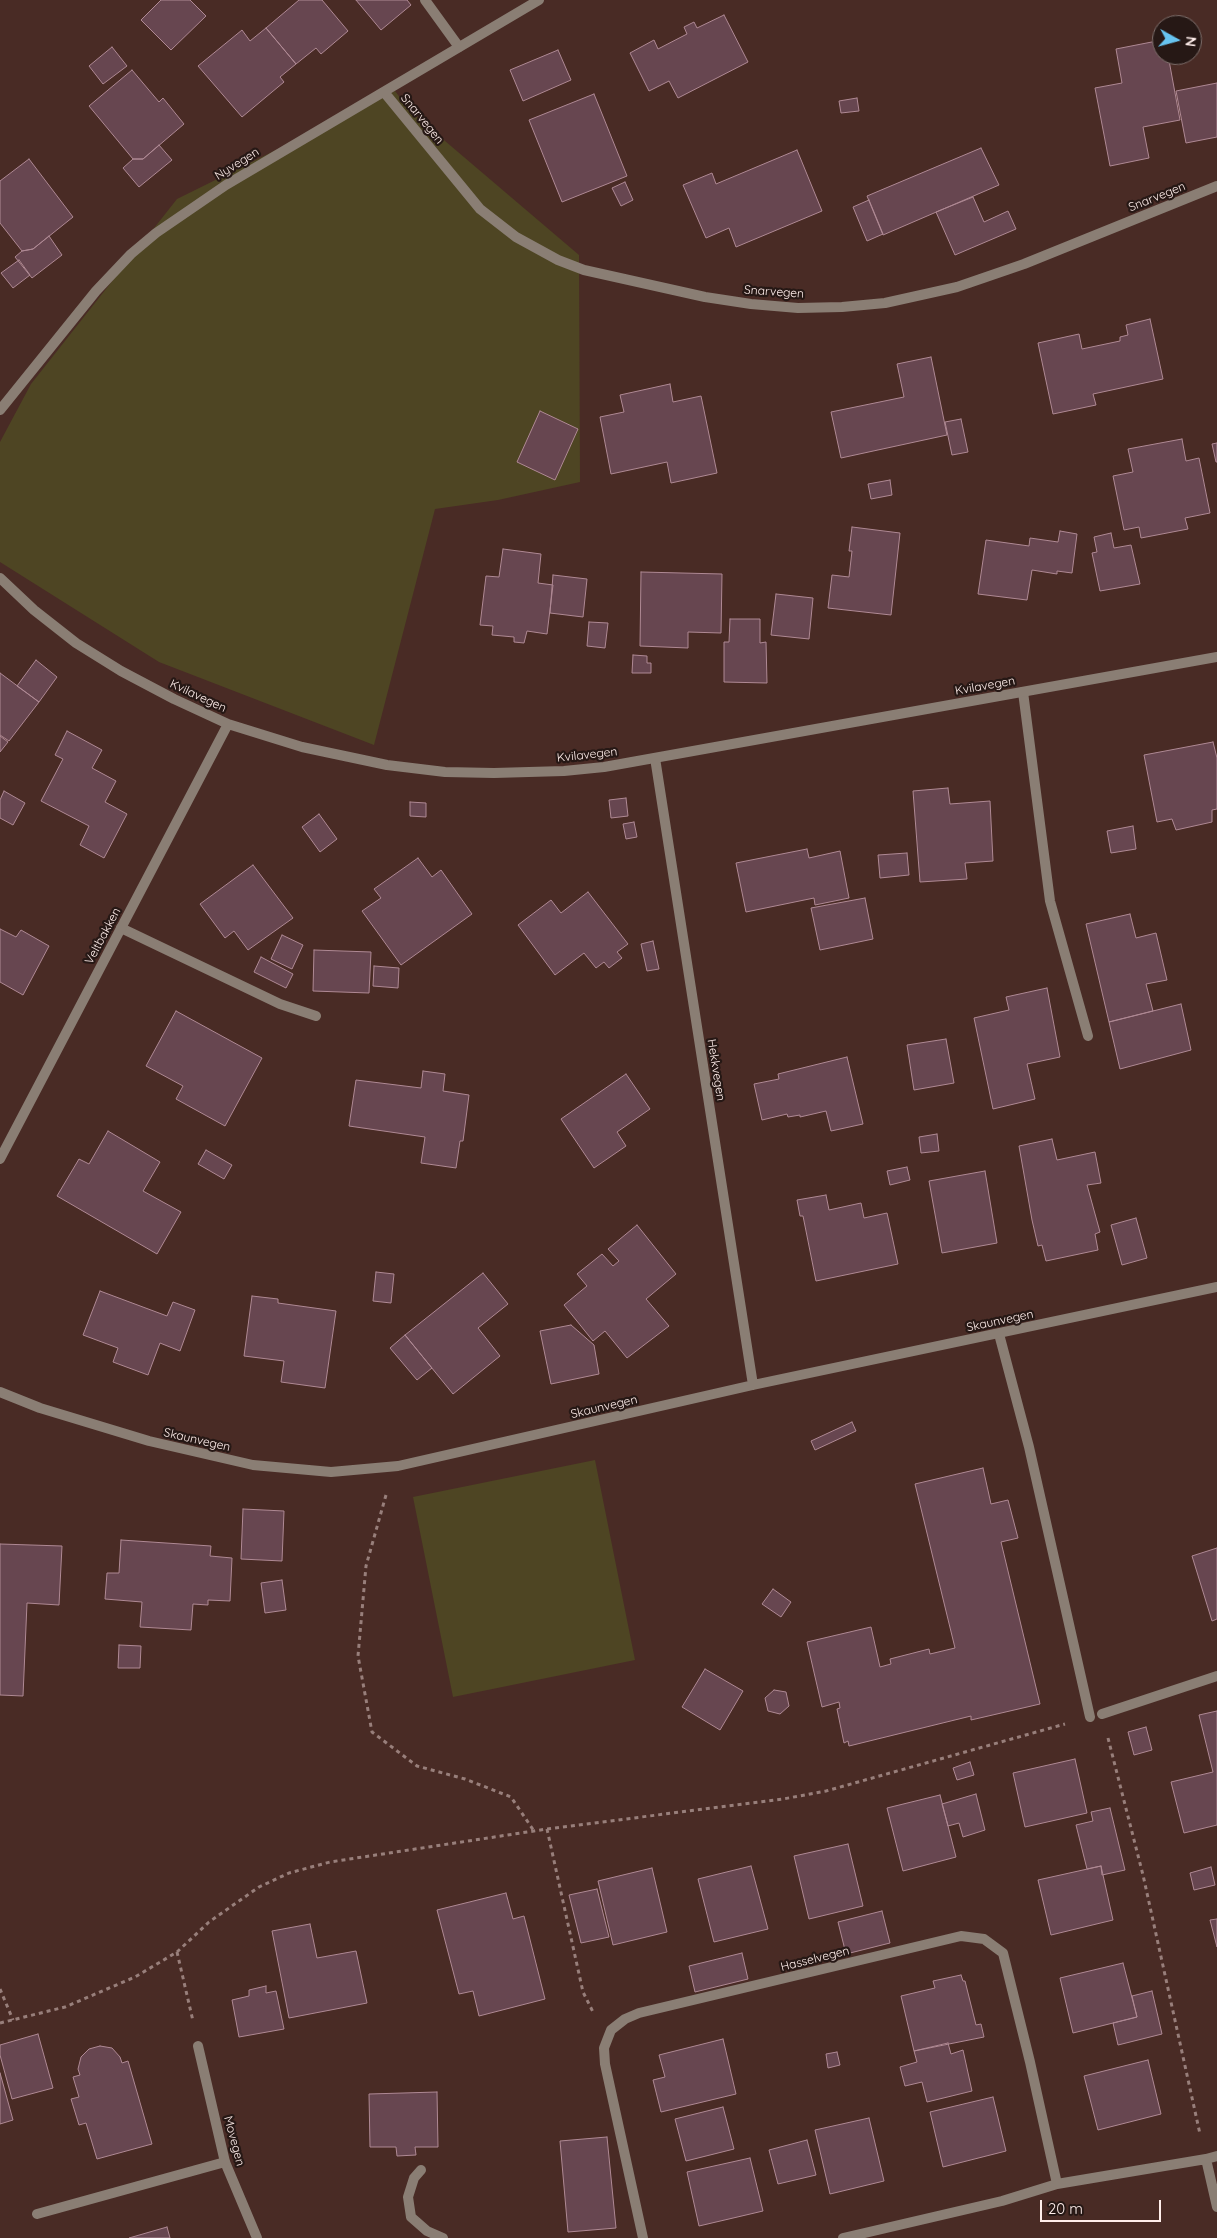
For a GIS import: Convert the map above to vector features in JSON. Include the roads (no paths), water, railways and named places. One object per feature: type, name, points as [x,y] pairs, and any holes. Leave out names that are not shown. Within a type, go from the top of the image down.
[{"type":"street","points":[[425,0],[459,47]]},
{"type":"street","name":"Nyvegen","points":[[0,410],[96,291],[131,254],[156,233],[226,185],[538,0]]},
{"type":"street","name":"Snarvegen","points":[[384,92],[480,209],[516,237],[558,260],[584,270],[705,297],[751,304],[798,308],[842,307],[885,303],[958,287],[1024,264],[1217,186]]},
{"type":"street","name":"Kvilavegen","points":[[0,578],[34,610],[76,643],[143,683],[228,724],[302,747],[387,764],[445,772],[564,771],[655,758],[1217,657]]},
{"type":"street","points":[[1023,692],[1050,901],[1088,1036]]},
{"type":"street","name":"Veltbakken","points":[[0,1159],[228,724]]},
{"type":"street","name":"Hekkvegen","points":[[655,758],[752,1385]]},
{"type":"street","points":[[121,928],[280,1004],[316,1016]]},
{"type":"street","name":"Skaunvegen","points":[[0,1392],[40,1408],[149,1441],[253,1465],[331,1472],[398,1466],[752,1385],[1217,1287]]},
{"type":"street","points":[[999,1334],[1027,1438],[1090,1717]]},
{"type":"street","points":[[1102,1714],[1217,1676]]},
{"type":"street","name":"Hasselvegen","points":[[644,2238],[605,2064],[604,2048],[611,2030],[625,2019],[639,2013],[961,1936],[984,1939],[1003,1953],[1057,2184]]},
{"type":"street","name":"Movegen","points":[[198,2046],[225,2162],[257,2238]]},
{"type":"street","points":[[843,2238],[1002,2201],[1057,2184],[1217,2156]]},
{"type":"street","points":[[1206,2159],[1217,2207]]},
{"type":"street","points":[[37,2214],[225,2162]]},
{"type":"street","points":[[421,2170],[414,2178],[408,2197],[411,2217],[427,2231],[443,2238]]}]
